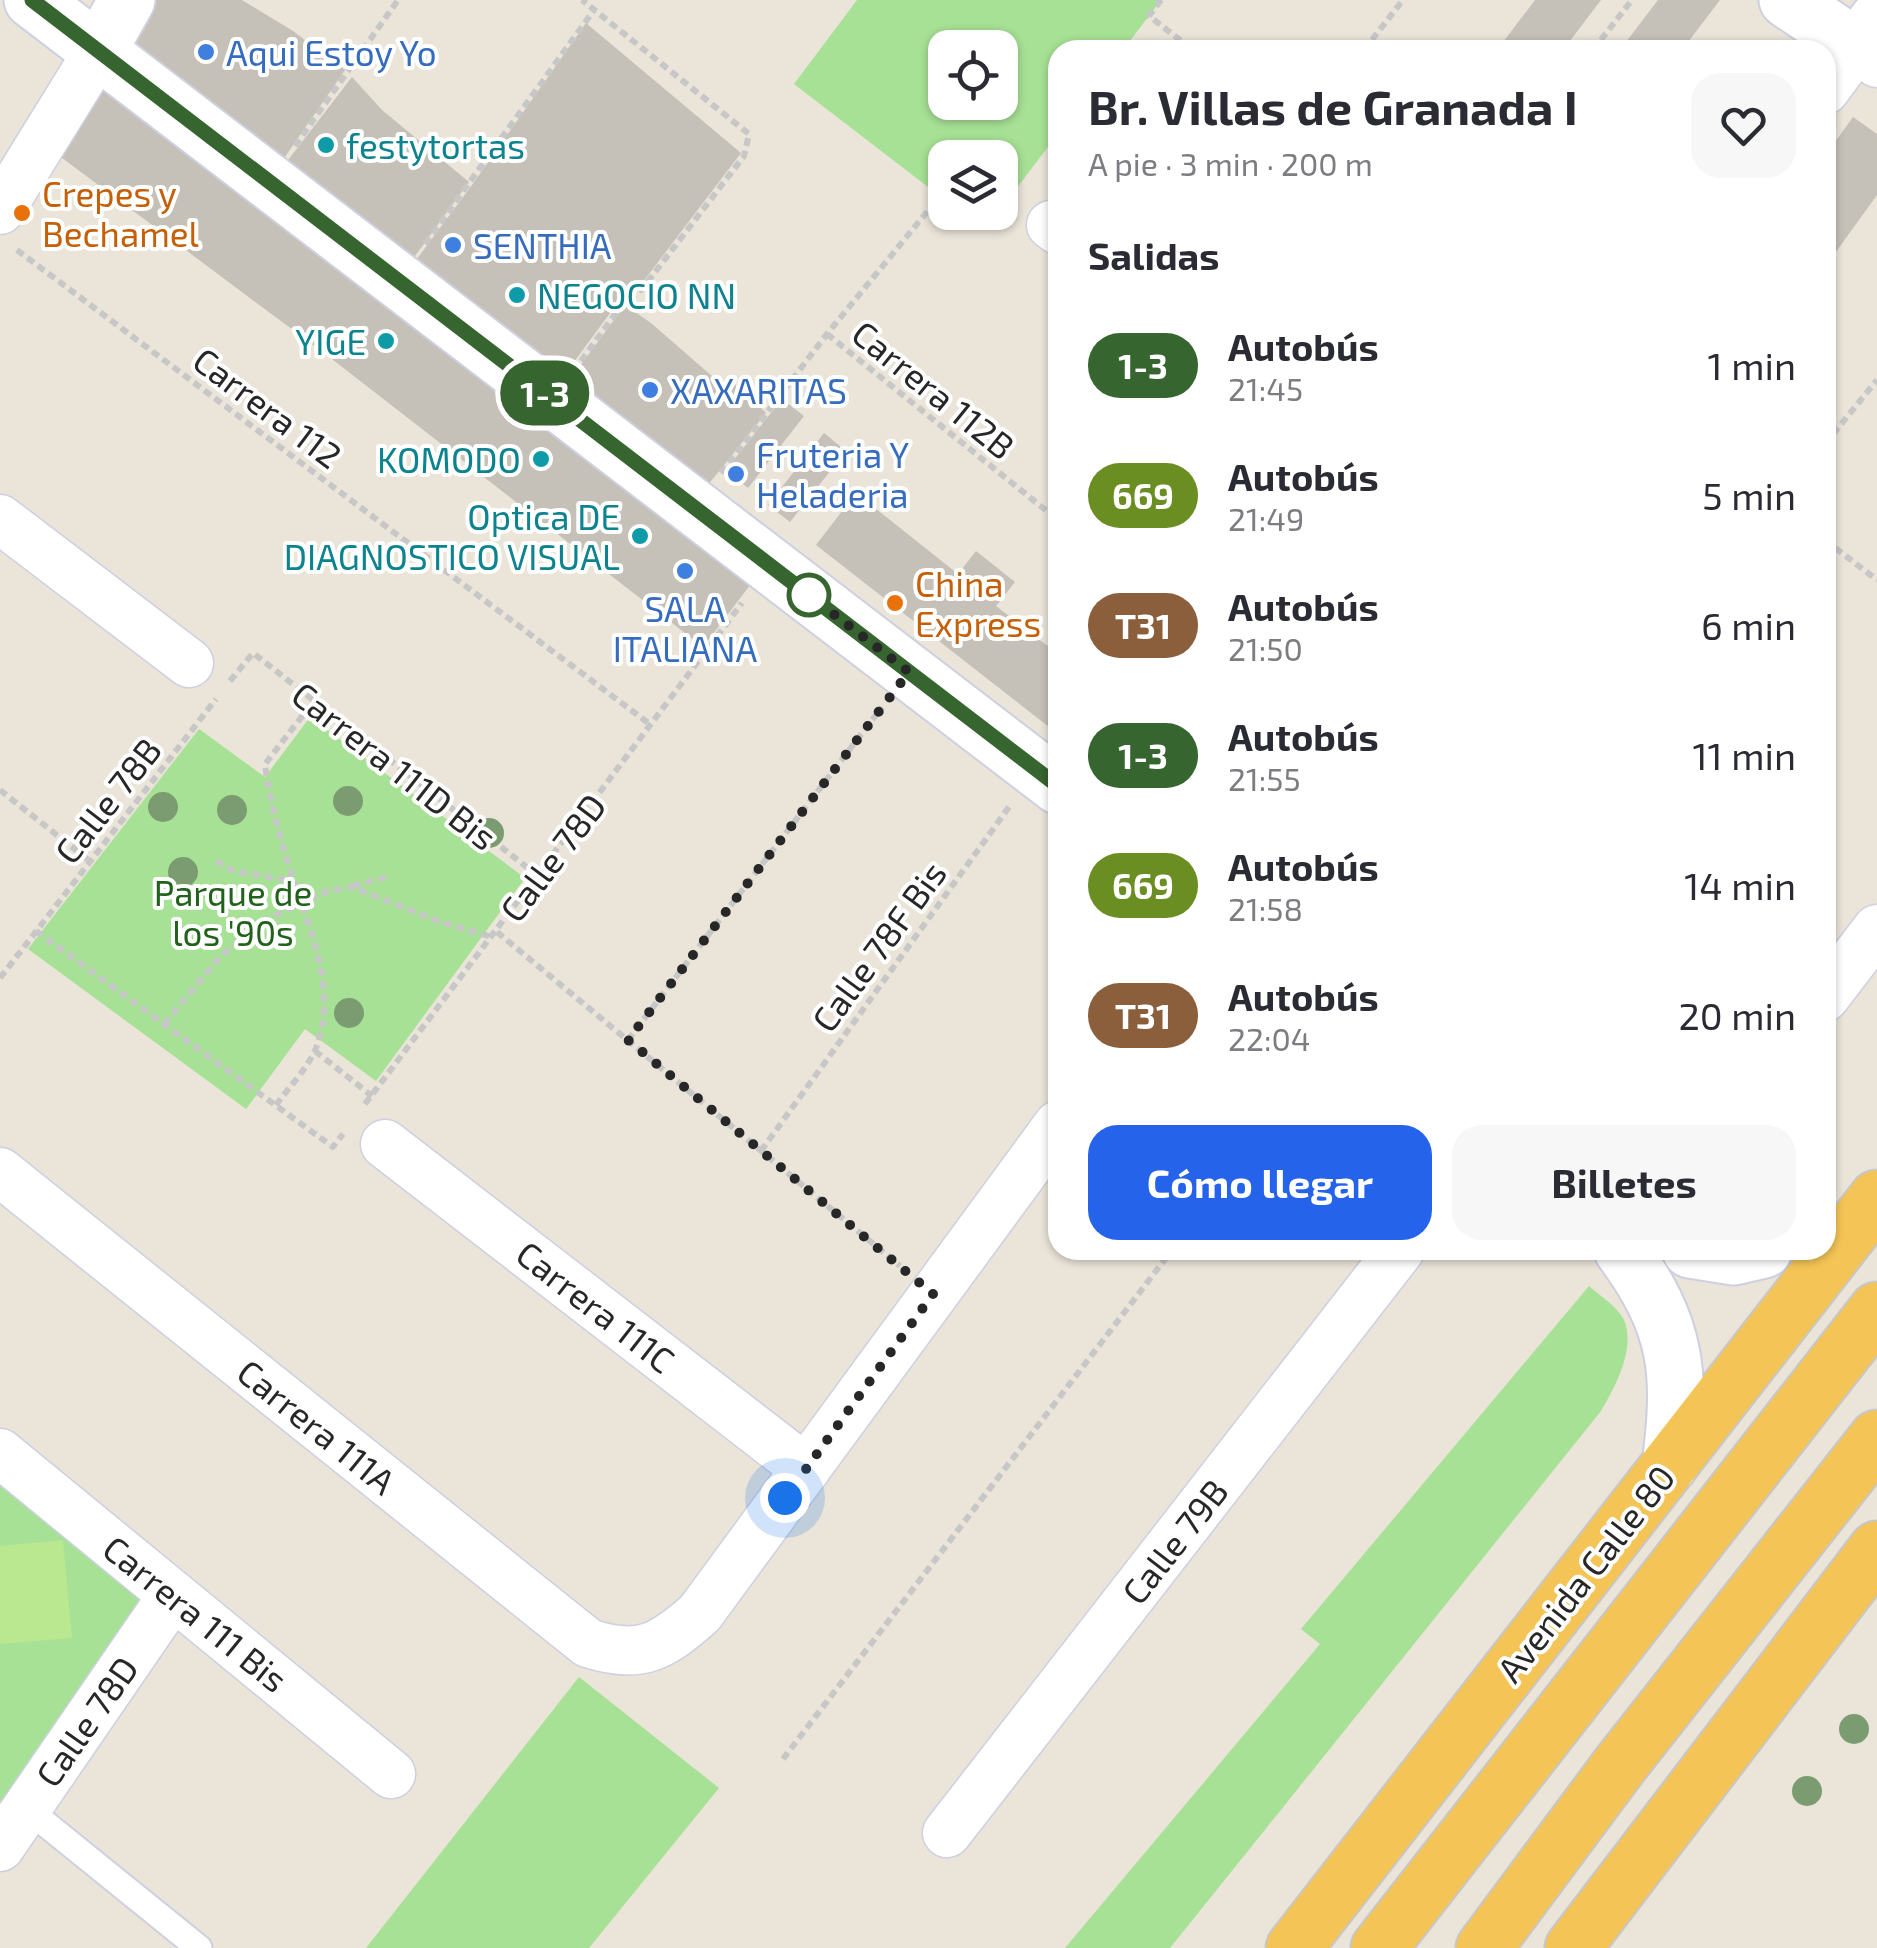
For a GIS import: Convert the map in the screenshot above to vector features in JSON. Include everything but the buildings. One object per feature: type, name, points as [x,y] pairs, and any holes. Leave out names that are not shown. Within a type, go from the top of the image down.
[{"type":"highway","name":"Avenida Calle 80","points":[[1836,1240],[1855,1214]]},
{"type":"highway","name":"Avenida Calle 80","points":[[1294,1948],[1670,1464],[1821,1260]]},
{"type":"highway","name":"Avenida Calle 80","points":[[1379,1948],[1877,1310]]},
{"type":"highway","points":[[1484,1948],[1620,1766],[1877,1438]]},
{"type":"highway","points":[[1573,1948],[1877,1549]]},
{"type":"street","points":[[32,0],[1047,778]]},
{"type":"street","points":[[8,230],[127,0]]},
{"type":"street","points":[[1787,0],[1870,44],[1836,79]]},
{"type":"street","points":[[0,520],[189,663]]},
{"type":"street","points":[[1836,982],[1877,929]]},
{"type":"street","name":"Carrera 111C","points":[[367,1124],[806,1469]]},
{"type":"street","points":[[806,1469],[1048,1138]]},
{"type":"street","name":"Carrera 111A","points":[[0,1172],[588,1643],[616,1652],[646,1650],[675,1636],[700,1613],[806,1469]]},
{"type":"street","name":"Calle 79B","points":[[948,1833],[1392,1260]]},
{"type":"street","points":[[1629,1260],[1656,1300],[1671,1338],[1677,1412],[1670,1464]]},
{"type":"street","name":"Carrera 111 Bis","points":[[0,1453],[391,1774]]},
{"type":"street","name":"Calle 78D","points":[[0,1847],[173,1595]]},
{"type":"lane","points":[[26,1808],[198,1948]]},
{"type":"path","points":[[270,182],[398,0]]},
{"type":"path","points":[[553,400],[621,306],[642,289],[744,156],[749,134],[582,0]]},
{"type":"path","points":[[1161,0],[1149,16],[1180,40]]},
{"type":"path","points":[[1372,40],[1403,0]]},
{"type":"path","points":[[1601,40],[1632,0]]},
{"type":"path","points":[[398,280],[594,10]]},
{"type":"path","points":[[694,508],[827,334],[928,211]]},
{"type":"path","name":"Carrera 112","points":[[8,230],[651,725]]},
{"type":"path","name":"Carrera 112B","points":[[827,334],[1048,512]]},
{"type":"path","points":[[1836,430],[1877,380]]},
{"type":"path","points":[[1836,548],[1877,580]]},
{"type":"path","name":"Calle 78D","points":[[276,1104],[333,1147],[367,1124],[372,1096],[770,566]]},
{"type":"path","name":"Carrera 111D Bis","points":[[253,653],[538,876]]},
{"type":"path","name":"Calle 78B","points":[[0,978],[253,653]]},
{"type":"path","points":[[628,1040],[909,672]]},
{"type":"path","points":[[36,931],[276,1104],[315,1051],[324,1018],[324,989],[320,961],[270,802],[265,764],[314,702]]},
{"type":"path","name":"Calle 78F Bis","points":[[761,1151],[1047,778]]},
{"type":"path","points":[[0,790],[91,862]]},
{"type":"path","points":[[216,862],[234,871],[294,881]]},
{"type":"path","points":[[164,1024],[219,958],[263,921],[328,891],[386,877]]},
{"type":"path","points":[[352,887],[443,924],[495,934],[933,1294]]},
{"type":"path","points":[[315,1051],[372,1096]]},
{"type":"path","points":[[783,1759],[1164,1260]]},
{"type":"green space","points":[[857,0],[1161,0],[1131,40],[1048,40],[1048,147],[1018,186],[1018,140],[928,140],[928,187],[794,84]]},
{"type":"green space","name":"Parque de los '90s","points":[[310,717],[525,878],[376,1081],[305,1029],[246,1109],[28,949],[199,729],[265,777]]},
{"type":"green space","points":[[1589,1286],[1618,1311],[1627,1331],[1626,1355],[1601,1411],[1170,1948],[1065,1948],[1320,1644],[1301,1629]]},
{"type":"green space","points":[[0,1472],[144,1597],[0,1818]]},
{"type":"green space","points":[[63,1540],[72,1638],[0,1644],[0,1546]]},
{"type":"green space","points":[[579,1677],[719,1788],[589,1948],[366,1948]]},
{"type":"bus line","name":"1-3","points":[[32,0],[1048,778]]},
{"type":"place","name":"Aqui Estoy Yo","points":[[206,52]]},
{"type":"place","name":"festytortas","points":[[326,145]]},
{"type":"place","name":"Crepes y Bechamel","points":[[22,213]]},
{"type":"place","name":"SENTHIA","points":[[453,245]]},
{"type":"place","name":"NEGOCIO NN","points":[[517,295]]},
{"type":"place","name":"YIGE","points":[[386,341]]},
{"type":"place","name":"XAXARITAS","points":[[650,390]]},
{"type":"place","name":"KOMODO","points":[[541,459]]},
{"type":"place","name":"Fruteria Y Heladeria","points":[[736,474]]},
{"type":"place","name":"Optica DE DIAGNOSTICO VISUAL","points":[[640,536]]},
{"type":"place","name":"SALA ITALIANA","points":[[685,571]]},
{"type":"place","name":"China Express","points":[[895,603]]},
{"type":"route","points":[[785,1498],[933,1294],[628,1040],[909,672],[809,595]]}]
